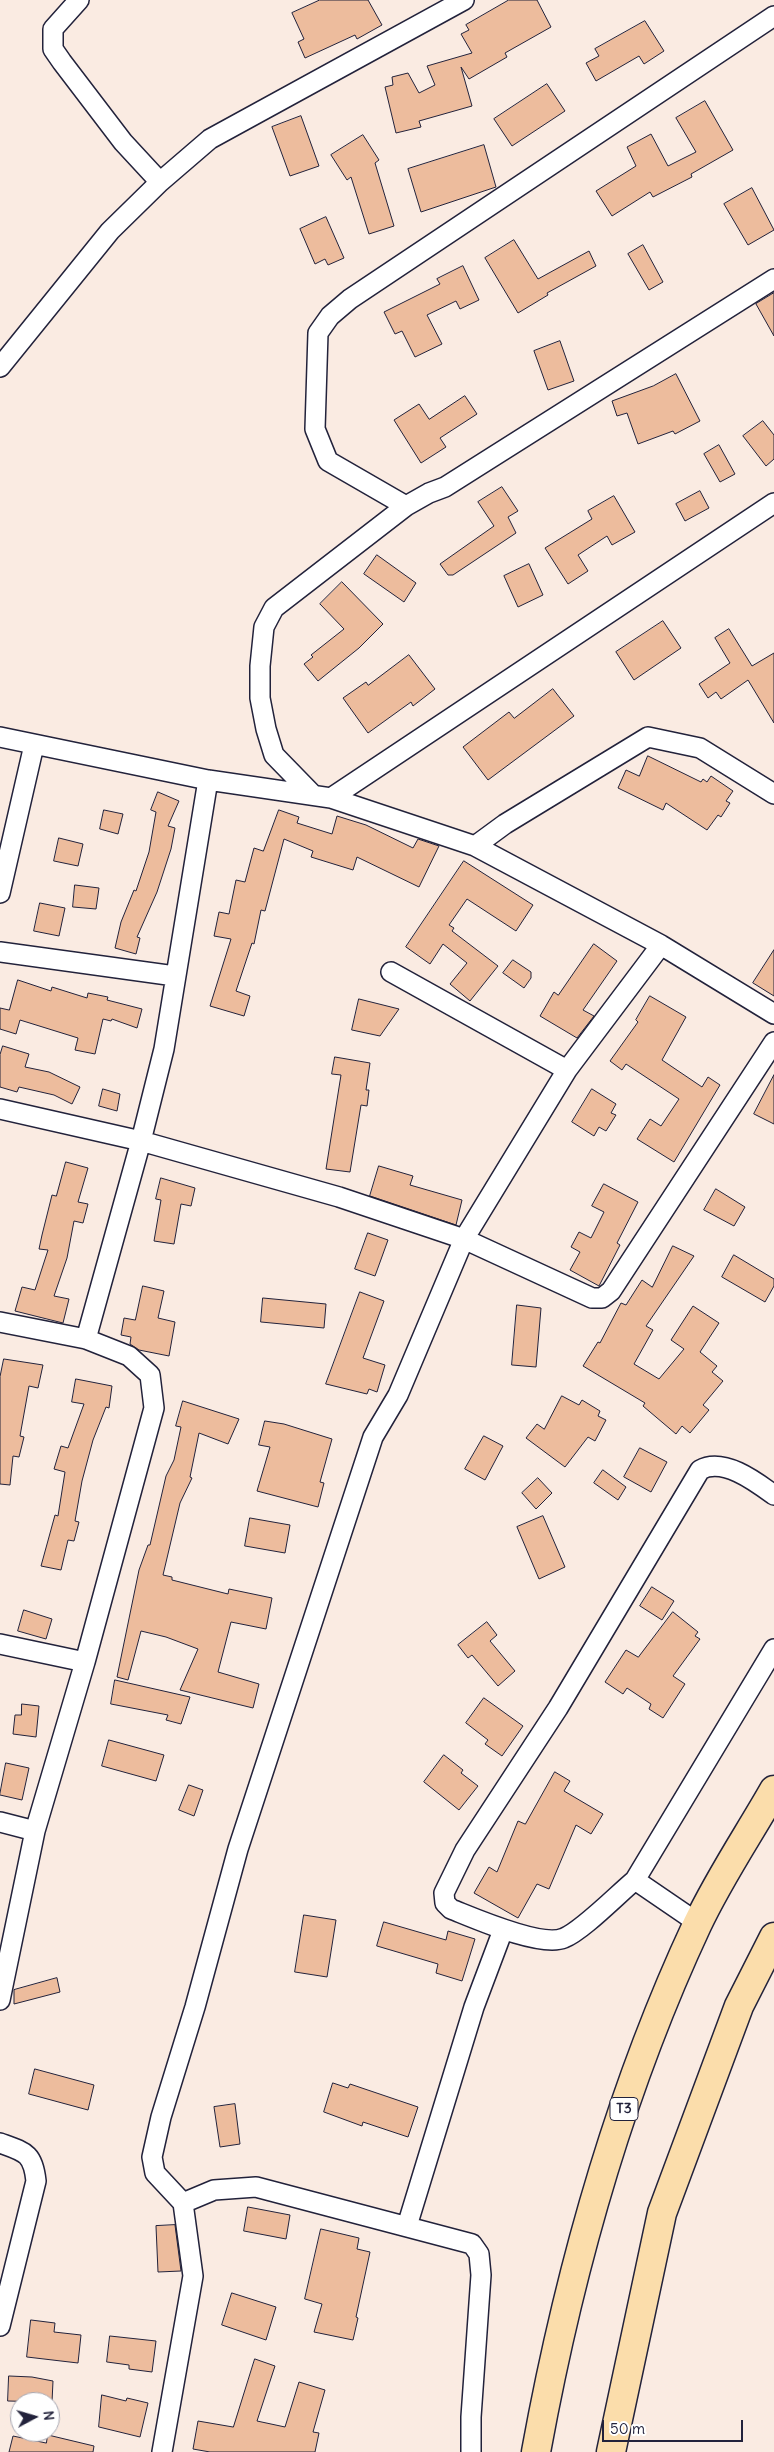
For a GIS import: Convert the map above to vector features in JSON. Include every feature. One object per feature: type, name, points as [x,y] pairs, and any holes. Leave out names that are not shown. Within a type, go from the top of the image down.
[{"type":"highway","name":"T3","points":[[536,2452],[552,2364],[590,2216],[647,2040],[698,1923],[774,1790]]},
{"type":"highway","points":[[611,2452],[662,2213],[739,2006],[774,1937]]},
{"type":"street","points":[[79,0],[53,29],[53,49],[123,142],[160,182]]},
{"type":"street","points":[[0,367],[110,231],[160,182],[210,139],[464,0]]},
{"type":"street","points":[[406,506],[328,461],[318,437],[315,429],[318,333],[330,316],[350,299],[774,16]]},
{"type":"street","points":[[312,794],[274,755],[266,730],[260,698],[264,627],[274,608],[406,506],[429,493],[445,487],[774,279]]},
{"type":"street","points":[[331,798],[774,504]]},
{"type":"street","points":[[0,737],[208,780],[331,798],[475,846],[661,945],[774,1014]]},
{"type":"street","points":[[475,846],[505,824],[648,737],[700,748],[774,794]]},
{"type":"street","points":[[0,893],[34,745]]},
{"type":"street","points":[[86,1339],[141,1141],[164,1049],[174,976],[208,780]]},
{"type":"street","points":[[162,2452],[192,2276],[183,2203],[155,2173],[152,2157],[160,2117],[195,2007],[238,1849],[374,1438],[398,1395],[464,1239],[566,1070],[661,945]]},
{"type":"street","points":[[0,952],[174,976]]},
{"type":"street","points":[[391,972],[566,1070]]},
{"type":"street","points":[[0,1109],[141,1141],[340,1197],[464,1239],[592,1298],[602,1298],[611,1291],[774,1042]]},
{"type":"street","points":[[0,1322],[86,1339],[129,1356],[150,1375],[154,1408],[85,1662],[35,1831],[0,2000]]},
{"type":"street","points":[[774,1495],[722,1466],[709,1465],[700,1470],[558,1708],[464,1850],[444,1893],[445,1904],[451,1909],[503,1930],[554,1941],[564,1939],[635,1880],[774,1649]]},
{"type":"street","points":[[0,1644],[85,1662]]},
{"type":"street","points":[[0,1822],[35,1831]]},
{"type":"street","points":[[635,1880],[698,1923]]},
{"type":"street","points":[[407,2226],[474,2007],[503,1930]]},
{"type":"street","points":[[0,2143],[22,2151],[34,2164],[36,2181],[0,2326]]},
{"type":"street","points":[[183,2203],[214,2190],[256,2187],[472,2244],[479,2254],[481,2275],[471,2417],[471,2452]]},
{"type":"building","points":[[320,0],[368,0],[382,25],[357,39],[355,35],[305,58],[298,42],[304,39],[292,13]]},
{"type":"building","points":[[509,0],[537,0],[551,27],[505,53],[507,57],[469,79],[461,67],[472,106],[419,121],[421,127],[396,133],[385,87],[393,85],[392,77],[408,73],[419,93],[435,85],[427,66],[472,53],[461,34],[469,30],[466,25]]},
{"type":"building","points":[[645,21],[664,51],[644,64],[639,56],[596,81],[586,63],[599,56],[595,49]]},
{"type":"building","points":[[547,84],[565,111],[512,146],[494,119]]},
{"type":"building","points":[[705,101],[733,150],[691,174],[692,177],[653,197],[650,192],[612,216],[596,191],[636,166],[627,147],[651,134],[668,166],[696,152],[676,118]]},
{"type":"building","points":[[301,116],[319,166],[290,176],[272,127]]},
{"type":"building","points":[[363,135],[379,160],[375,163],[394,226],[369,234],[351,177],[347,180],[331,155]]},
{"type":"building","points":[[484,145],[496,187],[421,212],[408,169]]},
{"type":"building","points":[[752,188],[774,230],[748,245],[724,204]]},
{"type":"building","points":[[326,217],[344,258],[328,265],[325,259],[315,264],[300,229]]},
{"type":"building","points":[[514,240],[538,279],[589,251],[596,266],[547,293],[548,295],[518,313],[485,258]]},
{"type":"building","points":[[643,245],[663,282],[649,290],[628,254]]},
{"type":"building","points":[[463,266],[479,300],[460,309],[456,301],[427,315],[442,344],[415,357],[402,331],[395,334],[384,312],[440,284],[437,279]]},
{"type":"building","points":[[774,293],[774,336],[756,304]]},
{"type":"building","points":[[560,341],[574,381],[548,390],[534,351]]},
{"type":"building","points":[[676,374],[700,421],[675,434],[673,431],[638,444],[627,413],[617,416],[612,401],[653,386]]},
{"type":"building","points":[[465,396],[477,414],[440,438],[446,447],[421,463],[394,420],[419,404],[429,419]]},
{"type":"building","points":[[763,421],[774,435],[774,459],[766,466],[743,436]]},
{"type":"building","points":[[719,445],[735,474],[720,482],[704,454]]},
{"type":"building","points":[[502,487],[518,511],[508,517],[516,533],[453,575],[448,575],[440,564],[494,526],[478,502]]},
{"type":"building","points":[[700,491],[709,508],[685,521],[676,504]]},
{"type":"building","points":[[614,496],[635,532],[612,545],[607,536],[578,555],[588,571],[568,584],[545,548],[592,519],[588,511]]},
{"type":"building","points":[[377,555],[416,583],[404,602],[364,574]]},
{"type":"building","points":[[529,564],[543,595],[518,607],[504,576]]},
{"type":"building","points":[[342,582],[383,624],[359,648],[318,681],[304,664],[313,657],[311,655],[344,629],[320,604]]},
{"type":"building","points":[[663,621],[681,648],[634,680],[616,652]]},
{"type":"building","points":[[729,629],[752,666],[774,653],[774,723],[748,680],[721,699],[716,692],[708,698],[699,684],[730,663],[715,638]]},
{"type":"building","points":[[409,655],[435,689],[413,706],[411,702],[368,733],[343,698],[366,682],[368,685]]},
{"type":"building","points":[[553,689],[574,716],[488,780],[463,747],[509,712],[514,718]]},
{"type":"building","points":[[648,756],[701,782],[703,779],[707,782],[711,776],[733,791],[726,801],[730,803],[721,817],[718,815],[707,830],[666,803],[663,810],[618,788],[626,770],[639,776]]},
{"type":"building","points":[[158,792],[179,801],[168,826],[175,828],[171,849],[157,892],[137,937],[140,938],[136,954],[115,948],[121,922],[134,890],[136,891],[149,852],[156,812],[151,810]]},
{"type":"building","points":[[104,810],[123,814],[118,834],[100,829]]},
{"type":"building","points":[[279,810],[299,817],[297,823],[332,834],[337,816],[366,825],[413,848],[418,839],[439,846],[419,887],[357,857],[353,870],[311,857],[313,851],[284,839],[265,911],[261,910],[254,944],[252,943],[236,991],[250,996],[244,1016],[210,1006],[231,939],[214,936],[219,912],[229,914],[236,880],[245,882],[254,848],[263,851]]},
{"type":"building","points":[[59,838],[83,844],[78,866],[54,861]]},
{"type":"building","points":[[464,861],[533,905],[516,931],[467,899],[449,925],[454,928],[452,931],[498,966],[470,1001],[450,984],[467,963],[443,944],[430,964],[406,947]]},
{"type":"building","points":[[75,885],[99,888],[96,909],[73,907]]},
{"type":"building","points":[[40,903],[65,908],[59,936],[34,931]]},
{"type":"building","points":[[594,944],[617,961],[583,1010],[594,1016],[577,1038],[540,1016],[554,992],[558,995]]},
{"type":"building","points":[[774,950],[774,996],[753,983]]},
{"type":"building","points":[[513,960],[531,972],[531,978],[524,988],[503,973]]},
{"type":"building","points":[[18,980],[51,991],[52,987],[87,998],[88,993],[108,997],[107,1000],[142,1009],[137,1028],[112,1019],[111,1021],[103,1019],[95,1054],[75,1050],[78,1038],[20,1020],[16,1034],[0,1029],[0,1008],[9,1010]]},
{"type":"building","points":[[650,996],[686,1017],[662,1060],[702,1087],[708,1077],[720,1085],[674,1162],[637,1139],[650,1119],[661,1126],[679,1099],[626,1064],[622,1070],[610,1061],[638,1022],[636,1020]]},
{"type":"building","points":[[359,999],[399,1009],[380,1036],[352,1030]]},
{"type":"building","points":[[3,1046],[29,1054],[25,1067],[49,1072],[80,1087],[72,1104],[54,1095],[19,1087],[17,1092],[0,1087],[0,1055]]},
{"type":"building","points":[[335,1057],[370,1063],[366,1090],[369,1090],[367,1106],[361,1105],[350,1172],[326,1169],[341,1075],[332,1074]]},
{"type":"building","points":[[774,1075],[774,1124],[754,1114]]},
{"type":"building","points":[[103,1089],[120,1094],[117,1111],[99,1106]]},
{"type":"building","points":[[592,1089],[616,1104],[611,1113],[616,1115],[606,1131],[599,1127],[594,1136],[572,1122]]},
{"type":"building","points":[[66,1162],[88,1168],[78,1202],[88,1204],[83,1223],[74,1221],[67,1258],[54,1296],[69,1299],[63,1323],[15,1311],[22,1287],[35,1290],[48,1250],[39,1249],[42,1235],[52,1195],[56,1196]]},
{"type":"building","points":[[379,1166],[413,1176],[410,1185],[462,1200],[456,1225],[370,1196]]},
{"type":"building","points":[[161,1178],[195,1188],[191,1206],[181,1204],[174,1244],[154,1241],[161,1200],[156,1199]]},
{"type":"building","points":[[604,1184],[638,1202],[617,1243],[620,1245],[599,1286],[570,1270],[580,1252],[571,1247],[579,1232],[591,1238],[604,1212],[592,1206]]},
{"type":"building","points":[[716,1189],[745,1207],[734,1226],[704,1210]]},
{"type":"building","points":[[368,1233],[388,1240],[375,1276],[355,1269]]},
{"type":"building","points":[[673,1246],[694,1256],[646,1326],[653,1330],[634,1364],[659,1379],[684,1349],[671,1340],[693,1306],[719,1323],[700,1352],[717,1366],[712,1372],[723,1381],[703,1405],[709,1410],[690,1433],[682,1426],[676,1434],[643,1406],[645,1403],[583,1366],[598,1342],[600,1343],[621,1303],[626,1305],[642,1280],[652,1287]]},
{"type":"building","points":[[734,1255],[774,1279],[774,1286],[765,1302],[722,1277]]},
{"type":"building","points":[[143,1286],[164,1291],[158,1318],[175,1322],[169,1356],[139,1350],[130,1344],[131,1337],[121,1335],[124,1318],[135,1320]]},
{"type":"building","points":[[360,1292],[384,1301],[363,1358],[385,1365],[377,1392],[369,1389],[367,1394],[326,1384]]},
{"type":"building","points":[[263,1298],[326,1304],[324,1328],[261,1322]]},
{"type":"building","points":[[517,1305],[541,1308],[536,1367],[512,1365]]},
{"type":"building","points":[[4,1359],[43,1365],[38,1388],[29,1386],[20,1436],[24,1437],[19,1457],[13,1456],[10,1485],[0,1484],[0,1377]]},
{"type":"building","points":[[76,1379],[112,1386],[109,1408],[106,1407],[93,1440],[82,1481],[75,1521],[79,1522],[74,1541],[68,1540],[61,1570],[41,1566],[55,1515],[58,1516],[65,1472],[54,1469],[61,1446],[68,1448],[84,1404],[72,1402]]},
{"type":"building","points":[[562,1396],[579,1405],[582,1400],[600,1411],[598,1416],[606,1420],[595,1441],[588,1437],[565,1467],[526,1438],[537,1424],[544,1429]]},
{"type":"building","points":[[183,1401],[239,1419],[228,1444],[199,1433],[190,1477],[192,1478],[180,1503],[163,1575],[172,1577],[172,1580],[228,1594],[229,1589],[272,1598],[266,1629],[231,1622],[218,1672],[259,1684],[253,1708],[180,1690],[198,1649],[166,1637],[141,1631],[128,1680],[117,1677],[139,1570],[148,1545],[150,1545],[166,1476],[174,1460],[181,1427],[176,1426]]},
{"type":"building","points":[[265,1421],[284,1424],[332,1439],[320,1482],[324,1483],[318,1507],[257,1491],[270,1447],[259,1445]]},
{"type":"building","points":[[484,1436],[503,1446],[485,1480],[465,1469]]},
{"type":"building","points":[[640,1448],[667,1462],[651,1492],[624,1477]]},
{"type":"building","points":[[603,1470],[626,1487],[618,1500],[594,1483]]},
{"type":"building","points":[[538,1478],[552,1493],[536,1509],[522,1493]]},
{"type":"building","points":[[543,1516],[565,1567],[539,1579],[517,1527]]},
{"type":"building","points":[[250,1518],[290,1525],[285,1553],[245,1546]]},
{"type":"building","points":[[652,1587],[674,1601],[662,1620],[640,1606]]},
{"type":"building","points":[[24,1610],[52,1619],[46,1639],[18,1631]]},
{"type":"building","points":[[673,1612],[698,1632],[695,1636],[700,1639],[673,1676],[685,1684],[663,1718],[649,1709],[651,1704],[627,1688],[623,1694],[605,1682],[626,1650],[638,1657]]},
{"type":"building","points":[[487,1622],[497,1635],[490,1641],[515,1671],[498,1686],[472,1655],[468,1658],[458,1645]]},
{"type":"building","points":[[115,1680],[190,1697],[181,1724],[166,1720],[168,1715],[111,1704]]},
{"type":"building","points":[[484,1698],[523,1726],[502,1756],[485,1744],[488,1740],[466,1723]]},
{"type":"building","points":[[22,1704],[39,1706],[36,1737],[13,1734],[15,1715],[21,1715]]},
{"type":"building","points":[[109,1740],[164,1755],[156,1781],[102,1766]]},
{"type":"building","points":[[444,1755],[463,1770],[461,1773],[478,1786],[459,1810],[424,1782]]},
{"type":"building","points":[[6,1763],[29,1768],[22,1800],[0,1795]]},
{"type":"building","points":[[555,1772],[570,1781],[564,1791],[603,1814],[591,1834],[576,1825],[549,1889],[537,1884],[518,1918],[474,1893],[489,1867],[497,1872],[518,1821],[525,1824]]},
{"type":"building","points":[[189,1785],[203,1790],[194,1816],[179,1810]]},
{"type":"building","points":[[304,1915],[336,1920],[327,1977],[295,1972]]},
{"type":"building","points":[[384,1922],[446,1940],[448,1931],[475,1939],[462,1981],[436,1973],[438,1964],[377,1946]]},
{"type":"building","points":[[57,1978],[60,1992],[14,2004],[14,1990]]},
{"type":"building","points":[[35,2069],[94,2085],[88,2110],[29,2094]]},
{"type":"building","points":[[333,2083],[348,2088],[350,2084],[418,2107],[408,2137],[363,2122],[362,2126],[324,2112]]},
{"type":"building","points":[[235,2104],[240,2144],[220,2147],[214,2107]]},
{"type":"building","points":[[248,2207],[290,2215],[286,2239],[244,2231]]},
{"type":"building","points":[[175,2225],[181,2271],[158,2272],[156,2226]]},
{"type":"building","points":[[321,2229],[359,2238],[357,2249],[370,2252],[353,2340],[314,2332],[322,2304],[305,2299]]},
{"type":"building","points":[[232,2293],[276,2307],[266,2340],[222,2325]]},
{"type":"building","points":[[31,2320],[55,2323],[54,2332],[81,2335],[78,2363],[27,2357]]},
{"type":"building","points":[[110,2336],[156,2341],[152,2372],[129,2369],[129,2365],[107,2362]]},
{"type":"building","points":[[255,2359],[275,2366],[257,2421],[285,2427],[299,2382],[325,2390],[313,2432],[319,2433],[315,2452],[210,2452],[193,2449],[198,2421],[233,2427]]},
{"type":"building","points":[[9,2376],[32,2377],[53,2381],[52,2392],[10,2392],[10,2401],[8,2401]]},
{"type":"building","points":[[102,2395],[126,2401],[127,2398],[148,2403],[140,2437],[99,2427]]},
{"type":"building","points":[[60,2438],[94,2446],[93,2452],[9,2452],[12,2442],[60,2442]]}]
